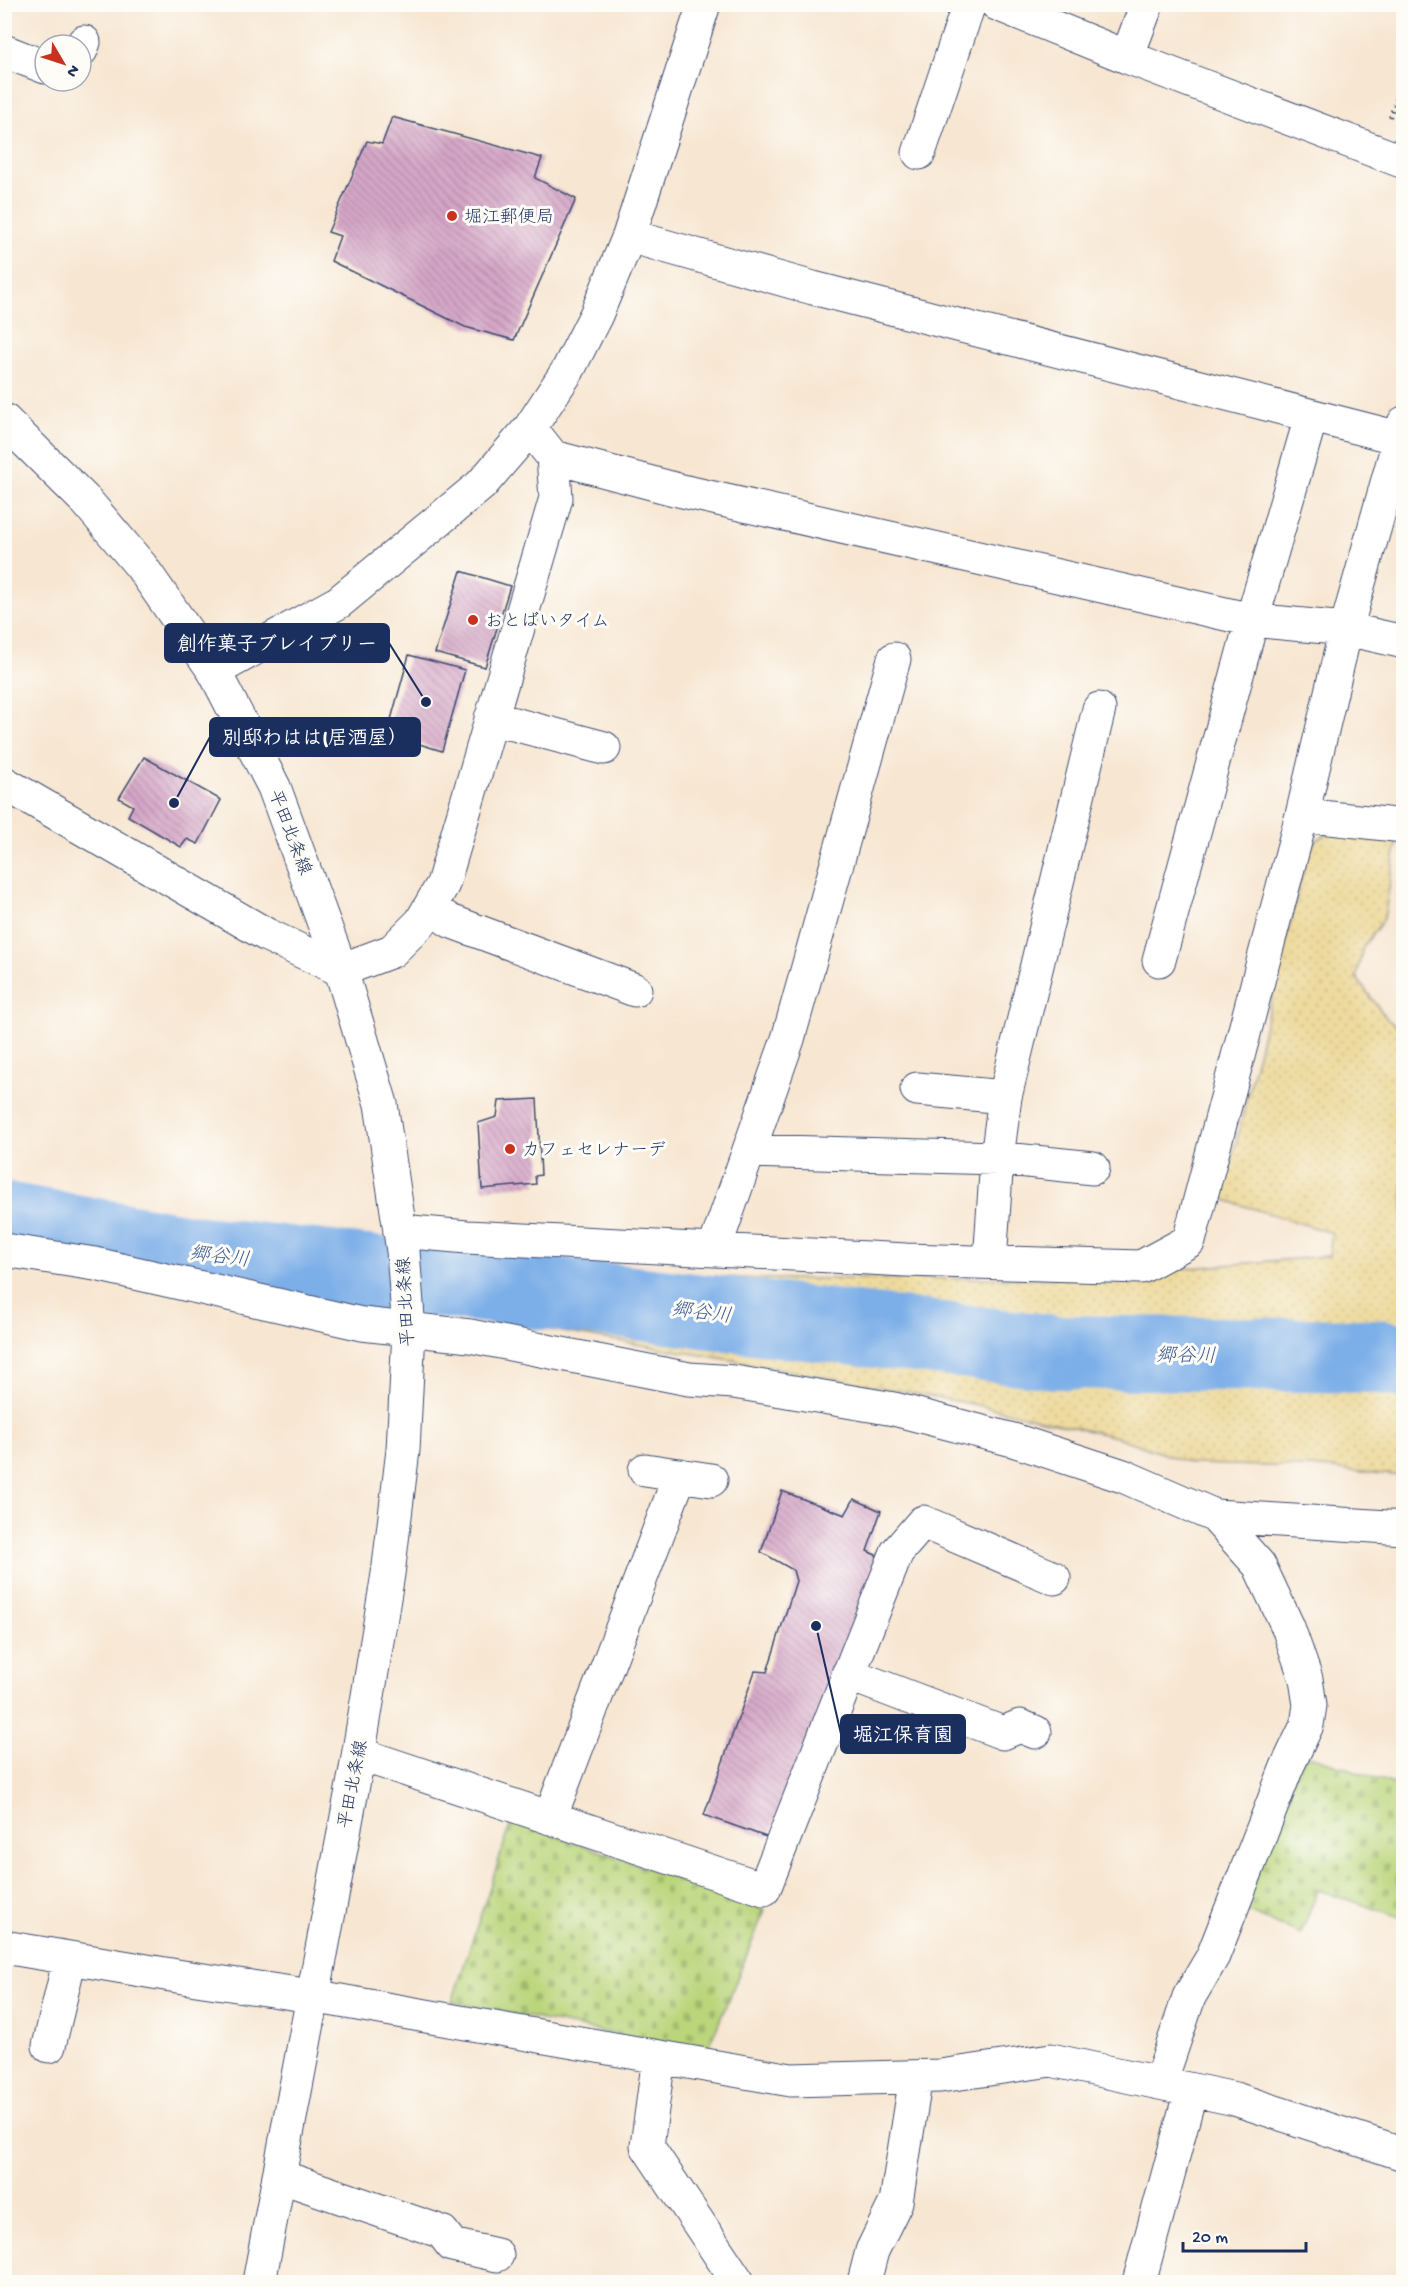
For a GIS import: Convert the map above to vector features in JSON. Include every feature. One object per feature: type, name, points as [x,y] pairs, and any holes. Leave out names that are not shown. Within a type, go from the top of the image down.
[{"type":"street","points":[[214,671],[339,602],[481,485],[530,428],[568,370],[596,315],[629,236],[704,4]]},
{"type":"street","points":[[919,153],[969,4]]},
{"type":"street","points":[[998,4],[1127,57],[1404,162]]},
{"type":"street","points":[[1127,57],[1147,4]]},
{"type":"street","points":[[4,51],[33,62]]},
{"type":"street","points":[[401,1241],[467,1237],[714,1250],[1141,1267],[1189,1241],[1302,815],[1346,629],[1401,430],[1311,417],[813,288],[629,236]]},
{"type":"street","points":[[1159,960],[1252,620],[1311,417]]},
{"type":"street","name":"平田北条線","points":[[4,420],[87,502],[141,566],[214,671],[274,787],[341,970],[381,1104],[401,1241],[408,1325],[403,1450],[388,1574],[358,1754],[259,2283]]},
{"type":"street","points":[[4,783],[267,935],[341,970],[392,951],[421,922],[443,884],[556,498],[553,457],[530,428]]},
{"type":"street","points":[[553,457],[689,492],[1252,620],[1346,629],[1404,642]]},
{"type":"street","points":[[714,1250],[788,1039],[894,659]]},
{"type":"street","points":[[990,1262],[997,1158],[1005,1097],[1099,709]]},
{"type":"street","points":[[491,718],[604,748]]},
{"type":"street","points":[[1302,815],[1404,826]]},
{"type":"street","points":[[430,907],[450,921],[635,990]]},
{"type":"street","points":[[917,1089],[1005,1097]]},
{"type":"street","points":[[749,1151],[997,1158],[1093,1168]]},
{"type":"street","points":[[4,1250],[95,1264],[362,1324],[408,1325],[689,1379],[734,1382],[894,1409],[1013,1440],[1123,1476],[1215,1516],[1404,1528]]},
{"type":"street","points":[[550,1818],[695,1478],[645,1470]]},
{"type":"street","points":[[1139,2283],[1189,1997],[1214,1956],[1287,1767],[1307,1725],[1310,1705],[1306,1679],[1288,1627],[1259,1565],[1215,1516]]},
{"type":"street","points":[[358,1754],[764,1889],[897,1552],[923,1522],[1054,1578]]},
{"type":"street","points":[[848,1674],[1003,1733],[1020,1726],[1035,1732]]},
{"type":"street","points":[[4,1947],[312,1996],[791,2080],[940,2076],[1051,2060],[1235,2099],[1404,2154]]},
{"type":"street","points":[[49,2046],[70,1958]]},
{"type":"street","points":[[658,2057],[647,2146],[738,2283]]},
{"type":"street","points":[[864,2283],[872,2251],[896,2202],[916,2076]]},
{"type":"street","points":[[279,2176],[442,2232],[453,2245],[496,2255]]},
{"type":"sand","points":[[1330,832],[1397,839],[1384,919],[1363,947],[1356,977],[1387,1019],[1403,1031],[1403,1476],[1311,1467],[1192,1464],[1116,1437],[973,1404],[726,1359],[455,1314],[449,1262],[764,1279],[1073,1278],[1329,1256],[1332,1233],[1222,1199],[1306,859],[1316,840]]},
{"type":"green space","points":[[1304,1754],[1403,1787],[1403,1918],[1318,1890],[1301,1934],[1241,1909]]},
{"type":"green space","points":[[512,1820],[765,1910],[707,2052],[452,2002]]},
{"type":"building","name":"堀江郵便局","points":[[392,117],[542,158],[535,178],[576,199],[514,340],[465,327],[331,261],[340,236],[328,232],[367,141],[382,144]]},
{"type":"building","name":"おとばいタイム","points":[[461,571],[510,586],[485,667],[435,653]]},
{"type":"building","points":[[409,655],[465,670],[442,751],[387,734]]},
{"type":"building","points":[[144,757],[221,800],[198,844],[187,839],[181,847],[128,816],[133,806],[119,798]]},
{"type":"building","name":"カフェセレナーデ","points":[[537,1099],[541,1175],[535,1176],[536,1184],[482,1189],[478,1123],[497,1117],[499,1101]]},
{"type":"building","points":[[782,1491],[845,1515],[854,1499],[881,1511],[867,1551],[878,1556],[769,1838],[704,1815],[755,1671],[767,1672],[796,1581],[793,1570],[761,1552]]},
{"type":"waterway","name":"郷谷川","points":[[4,1219],[193,1252],[1055,1352],[1377,1356],[1404,1361]]},
{"type":"place","name":"堀江郵便局","points":[[452,216]]},
{"type":"place","name":"おとばいタイム","points":[[473,620]]},
{"type":"place","name":"創作菓子ブレイブリー","points":[[426,702]]},
{"type":"place","name":"別邸わはは(居酒屋）","points":[[174,803]]},
{"type":"place","name":"カフェセレナーデ","points":[[510,1149]]},
{"type":"place","name":"堀江保育園","points":[[816,1626]]}]
